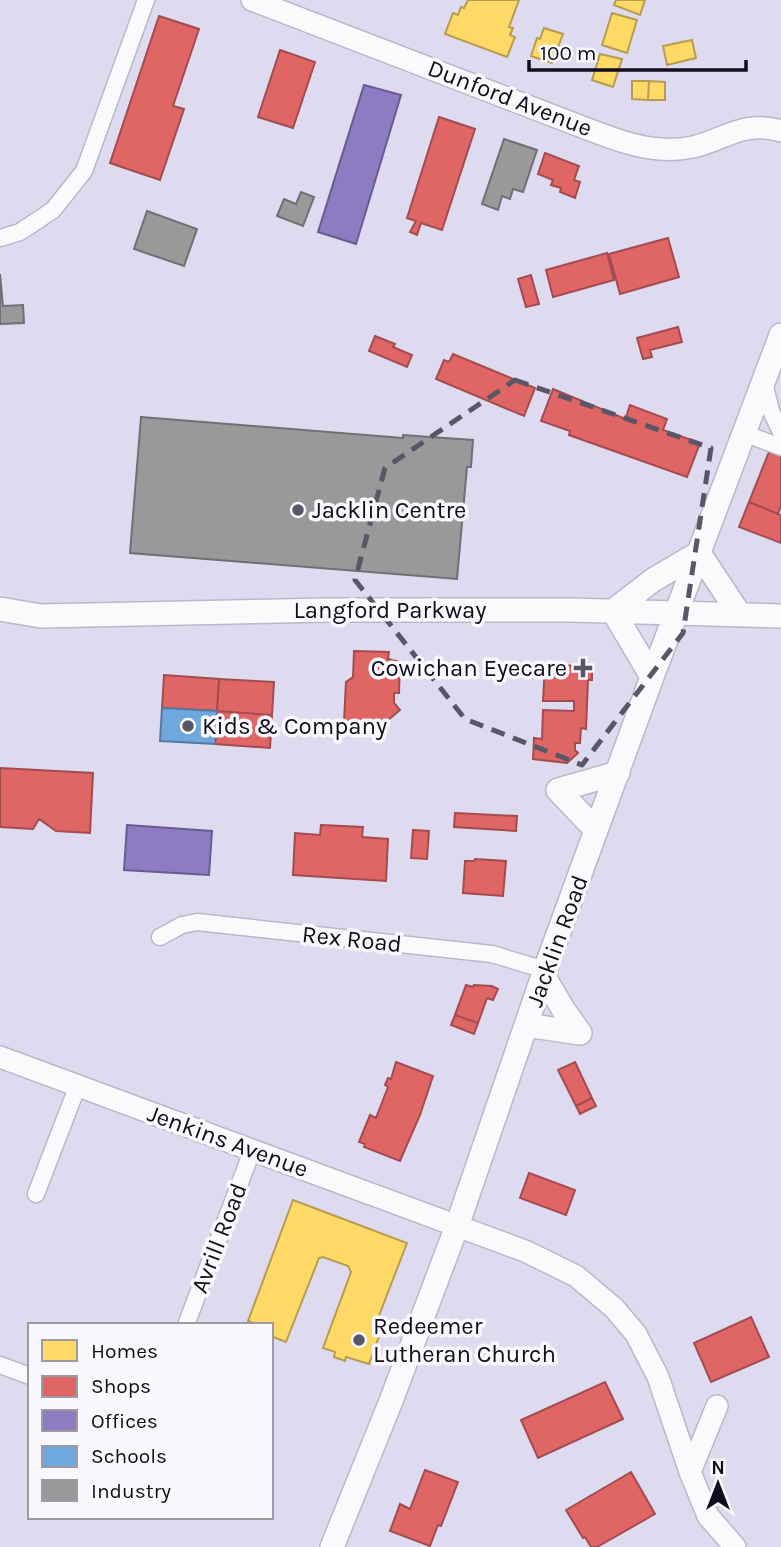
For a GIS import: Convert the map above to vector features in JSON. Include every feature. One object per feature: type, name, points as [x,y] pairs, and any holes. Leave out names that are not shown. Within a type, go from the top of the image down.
[{"type":"main road","name":"Jacklin Road","points":[[332,1547],[457,1226],[544,972],[781,335]]},
{"type":"main road","points":[[652,677],[613,611],[653,580],[699,553],[740,615]]},
{"type":"main road","name":"Langford Parkway","points":[[0,609],[41,616],[327,610],[613,611],[781,616]]},
{"type":"main road","points":[[596,830],[558,790],[618,774]]},
{"type":"main road","points":[[526,1025],[580,1033],[562,1009],[544,972]]},
{"type":"street","points":[[0,238],[20,232],[53,210],[84,171],[146,0]]},
{"type":"street","name":"Dunford Avenue","points":[[253,0],[640,147],[673,150],[695,146],[740,129],[778,125]]},
{"type":"street","points":[[763,381],[771,411],[781,432]]},
{"type":"street","points":[[743,433],[781,447]]},
{"type":"street","name":"Rex Road","points":[[160,937],[182,925],[197,922],[492,954],[544,972]]},
{"type":"street","name":"Jenkins Avenue","points":[[0,1056],[525,1251],[576,1276],[614,1308],[636,1334],[649,1356],[690,1472],[709,1516],[735,1547]]},
{"type":"street","points":[[36,1194],[78,1085]]},
{"type":"street","name":"Avrill Road","points":[[187,1323],[252,1151]]},
{"type":"street","points":[[0,1364],[28,1375]]},
{"type":"street","points":[[690,1472],[718,1406]]},
{"type":"highlighted area","points":[[515,380],[711,448],[683,633],[582,765],[465,719],[355,580],[385,468]]},
{"type":"building: Homes","points":[[468,0],[519,0],[509,27],[513,28],[510,35],[515,37],[507,57],[445,34],[453,13],[458,15]]},
{"type":"building: Homes","points":[[616,0],[645,0],[640,15],[614,5]]},
{"type":"building: Homes","points":[[612,13],[637,20],[627,53],[602,45]]},
{"type":"building: Homes","points":[[544,28],[563,34],[552,63],[531,56],[537,38],[540,39]]},
{"type":"building: Homes","points":[[692,40],[696,58],[667,65],[663,46]]},
{"type":"building: Homes","points":[[600,54],[622,59],[613,87],[592,80]]},
{"type":"building: Homes","points":[[632,81],[649,81],[648,100],[632,99]]},
{"type":"building: Homes","points":[[649,81],[665,82],[665,100],[648,100]]},
{"type":"building: Homes","points":[[293,1200],[407,1243],[375,1326],[382,1328],[369,1364],[346,1357],[345,1361],[334,1357],[335,1352],[323,1348],[351,1272],[348,1266],[323,1257],[319,1258],[286,1342],[273,1337],[273,1323],[248,1321]]},
{"type":"building: Shops","points":[[159,16],[199,29],[173,106],[184,109],[160,180],[110,163]]},
{"type":"building: Shops","points":[[280,50],[315,62],[293,128],[258,117]]},
{"type":"building: Shops","points":[[439,117],[475,129],[442,230],[421,223],[417,235],[410,232],[416,221],[407,218]]},
{"type":"building: Shops","points":[[545,153],[579,166],[574,180],[580,182],[575,198],[560,192],[561,188],[551,185],[553,180],[538,174]]},
{"type":"building: Shops","points":[[668,238],[679,277],[620,294],[609,254]]},
{"type":"building: Shops","points":[[607,253],[614,280],[553,297],[546,270]]},
{"type":"building: Shops","points":[[531,275],[539,304],[526,307],[518,279]]},
{"type":"building: Shops","points":[[678,327],[682,342],[650,350],[652,357],[643,359],[637,338]]},
{"type":"building: Shops","points":[[375,336],[412,355],[407,367],[369,351]]},
{"type":"building: Shops","points":[[453,354],[535,388],[524,416],[436,379],[444,360],[449,362]]},
{"type":"building: Shops","points":[[553,389],[623,418],[626,417],[630,405],[667,419],[663,430],[700,443],[687,477],[569,435],[570,431],[541,421]]},
{"type":"building: Shops","points":[[769,452],[781,456],[781,506],[778,514],[749,502]]},
{"type":"building: Shops","points":[[749,502],[781,515],[781,543],[739,527]]},
{"type":"building: Shops","points":[[354,651],[389,652],[388,659],[400,662],[399,693],[394,693],[394,703],[400,710],[373,733],[369,728],[348,726],[344,721],[346,682],[353,677]]},
{"type":"building: Shops","points":[[545,665],[592,666],[592,680],[588,680],[586,729],[581,728],[580,743],[575,743],[578,753],[567,763],[533,759],[534,738],[542,739],[543,710],[574,711],[574,701],[543,701]]},
{"type":"building: Shops","points":[[164,675],[219,679],[217,711],[162,708]]},
{"type":"building: Shops","points":[[219,679],[274,682],[272,715],[217,711]]},
{"type":"building: Shops","points":[[217,711],[272,715],[270,748],[215,744]]},
{"type":"building: Shops","points":[[0,768],[93,773],[90,833],[56,831],[39,819],[33,829],[0,827]]},
{"type":"building: Shops","points":[[455,813],[517,816],[516,831],[454,827]]},
{"type":"building: Shops","points":[[321,825],[363,827],[362,837],[388,839],[386,881],[293,875],[295,833],[320,835]]},
{"type":"building: Shops","points":[[413,830],[429,831],[427,859],[411,858]]},
{"type":"building: Shops","points":[[465,861],[506,861],[503,896],[463,893]]},
{"type":"building: Shops","points":[[466,985],[492,986],[498,989],[493,1000],[487,998],[478,1023],[455,1015]]},
{"type":"building: Shops","points":[[455,1015],[478,1023],[474,1034],[451,1025]]},
{"type":"building: Shops","points":[[396,1062],[433,1076],[400,1161],[364,1147],[365,1144],[359,1142],[370,1115],[376,1118],[388,1087],[385,1085],[388,1078],[391,1079]]},
{"type":"building: Shops","points":[[575,1062],[592,1098],[576,1106],[558,1070]]},
{"type":"building: Shops","points":[[592,1098],[596,1106],[580,1114],[576,1106]]},
{"type":"building: Shops","points":[[529,1173],[575,1190],[566,1215],[520,1198]]},
{"type":"building: Shops","points":[[751,1317],[769,1357],[711,1382],[694,1343]]},
{"type":"building: Shops","points":[[605,1382],[623,1419],[538,1458],[521,1420]]},
{"type":"building: Shops","points":[[425,1470],[458,1482],[430,1546],[390,1531],[400,1504],[410,1509]]},
{"type":"building: Shops","points":[[631,1472],[655,1514],[597,1547],[591,1547],[566,1510]]},
{"type":"building: Offices","points":[[364,85],[401,95],[356,244],[318,232]]},
{"type":"building: Offices","points":[[127,825],[212,831],[209,875],[124,870]]},
{"type":"building: Schools","name":"Kids & Company","points":[[162,708],[217,711],[215,744],[160,741]]},
{"type":"building: Industry","points":[[504,139],[537,150],[523,192],[513,189],[510,199],[502,196],[498,210],[482,204]]},
{"type":"building: Industry","points":[[301,192],[314,197],[303,226],[277,216],[284,199],[296,204]]},
{"type":"building: Industry","points":[[147,211],[197,229],[184,266],[134,249]]},
{"type":"building: Industry","points":[[0,274],[3,306],[23,305],[24,323],[0,324]]},
{"type":"building: Industry","name":"Jacklin Centre","points":[[141,417],[403,438],[403,435],[473,440],[471,467],[467,467],[457,579],[130,553]]},
{"type":"place","name":"Jacklin Centre","points":[[298,510]]},
{"type":"place","name":"Cowichan Eyecare","points":[[583,668]]},
{"type":"place","name":"Kids & Company","points":[[188,726]]},
{"type":"place","name":"Redeemer Lutheran Church","points":[[359,1340]]}]
